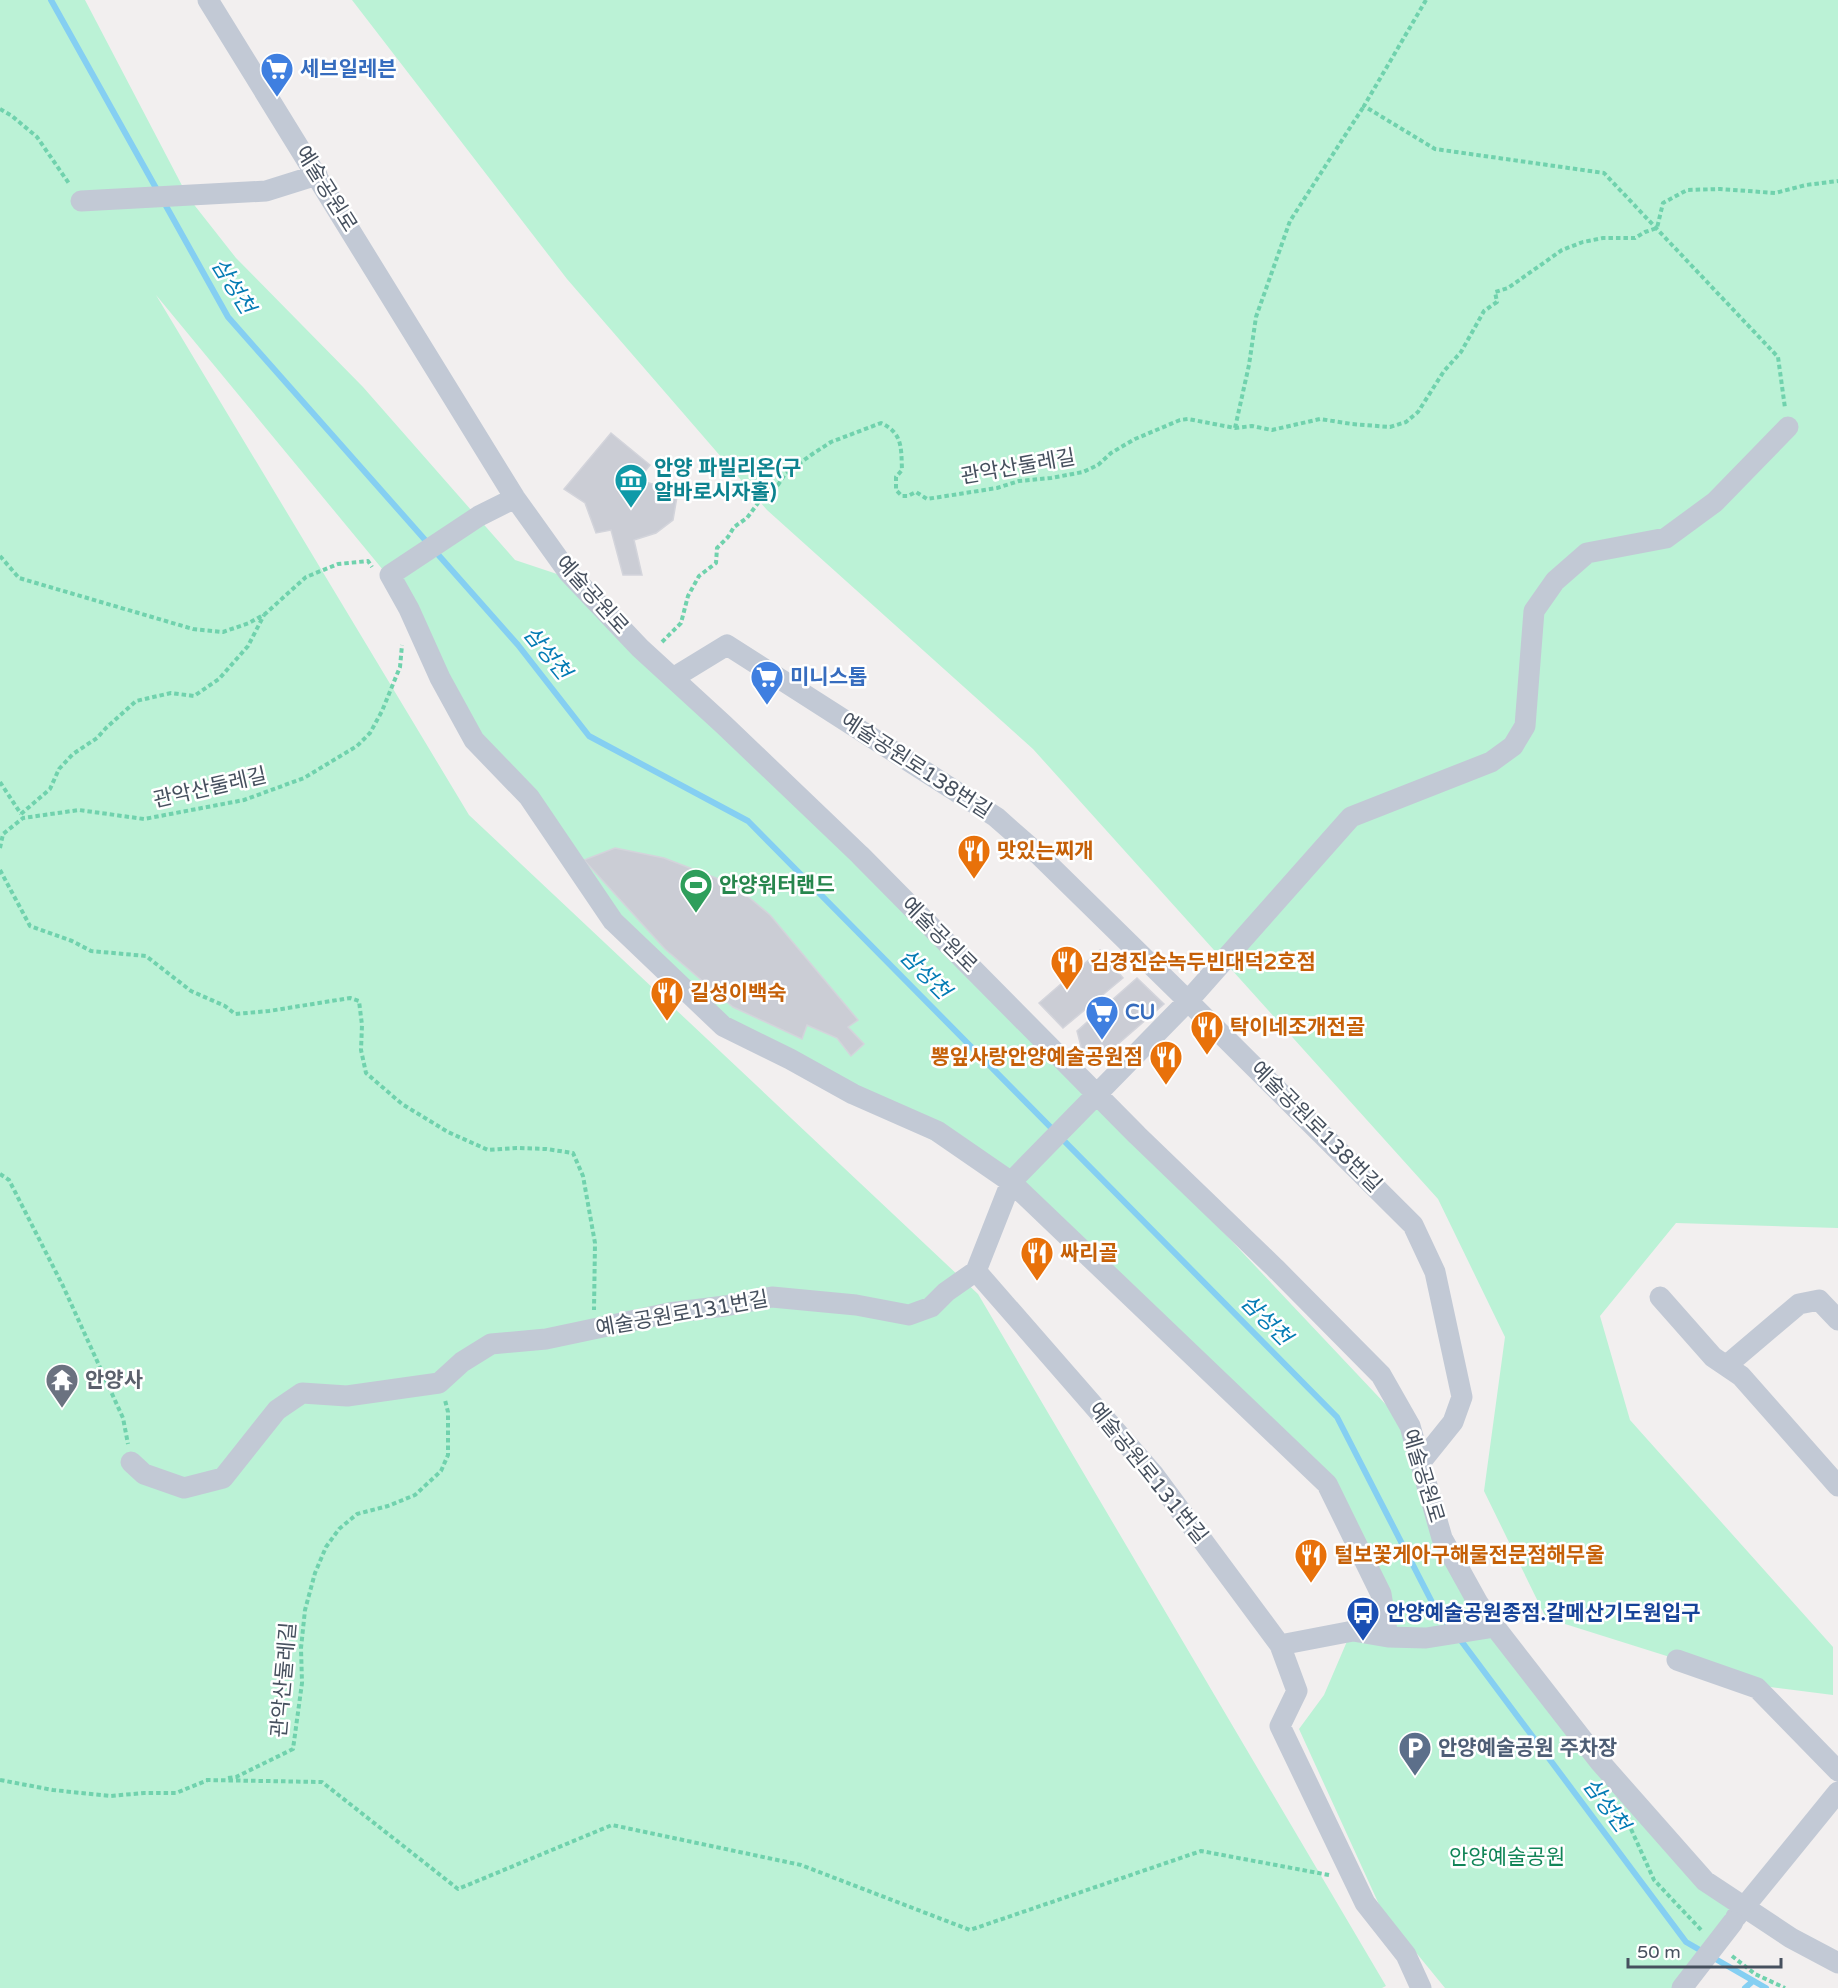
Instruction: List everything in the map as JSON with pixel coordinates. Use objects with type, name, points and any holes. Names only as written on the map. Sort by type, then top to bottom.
[{"type":"street","name":"예술공원로","points":[[208,0],[515,498],[568,572],[640,648],[860,855],[1096,1094],[1381,1375],[1410,1426],[1442,1538],[1478,1603],[1486,1629],[1705,1881],[1738,1914],[1838,1963]]},
{"type":"street","points":[[89,201],[266,191],[317,175]]},
{"type":"street","points":[[976,1271],[1011,1182],[1188,1000],[1352,817],[1491,762],[1513,746],[1526,726],[1534,611],[1555,581],[1587,552],[1666,538],[1715,502],[1788,427]]},
{"type":"street","points":[[515,498],[479,516],[395,572],[440,678],[474,740],[528,796],[613,921],[723,1026],[790,1059],[853,1094],[937,1131],[1011,1182],[1327,1484],[1381,1594],[1388,1637]]},
{"type":"street","name":"예술공원로138번길","points":[[673,678],[727,645],[996,817],[1038,854],[1188,1000],[1413,1226],[1435,1272],[1462,1397],[1453,1422],[1420,1463]]},
{"type":"street","name":"예술공원로131번길","points":[[439,1383],[462,1362],[491,1344],[546,1339],[669,1313],[772,1297],[856,1305],[909,1315],[931,1306],[946,1292],[976,1271],[1154,1475],[1280,1645],[1297,1691],[1280,1726],[1353,1880]]},
{"type":"street","points":[[1660,1297],[1713,1356],[1741,1376],[1838,1486]]},
{"type":"street","points":[[1727,1365],[1799,1304],[1819,1299],[1838,1320]]},
{"type":"street","points":[[131,1462],[144,1474],[184,1488],[223,1478],[277,1410],[302,1393],[347,1396],[439,1383]]},
{"type":"street","points":[[1280,1645],[1353,1631],[1388,1637],[1426,1638],[1486,1629]]},
{"type":"street","points":[[1677,1660],[1756,1688],[1838,1771]]},
{"type":"street","points":[[1682,1988],[1738,1914],[1838,1792]]},
{"type":"street","points":[[1353,1880],[1365,1904],[1406,1955],[1421,1988]]},
{"type":"street","points":[[1812,1950],[1838,1943]]},
{"type":"path","points":[[1235,428],[1250,365],[1256,317],[1290,221],[1364,106],[1425,0]]},
{"type":"path","points":[[1364,106],[1435,149],[1604,173],[1778,357],[1788,427]]},
{"type":"path","points":[[0,109],[37,137],[89,201]]},
{"type":"path","points":[[1657,228],[1662,203],[1687,189],[1775,193],[1806,185],[1838,181]]},
{"type":"path","name":"관악산둘레길","points":[[651,657],[655,648],[681,623],[688,596],[699,576],[716,563],[717,548],[734,527],[747,518],[766,492],[778,485],[785,474],[831,442],[881,423],[893,429],[901,445],[902,470],[896,477],[896,490],[902,496],[916,492],[927,499],[1083,471],[1098,465],[1111,453],[1135,439],[1180,420],[1207,421],[1235,428],[1252,426],[1272,430],[1320,419],[1390,427],[1406,422],[1418,412],[1444,371],[1461,352],[1484,310],[1497,302],[1495,292],[1508,288],[1562,250],[1603,238],[1635,238],[1657,228]]},
{"type":"path","points":[[0,556],[19,578],[193,629],[223,632],[249,623],[265,614],[306,577],[338,564],[368,561],[380,580],[395,572]]},
{"type":"path","points":[[0,848],[3,834],[51,789],[59,769],[73,754],[97,738],[136,701],[171,693],[194,696],[219,679],[248,646],[265,614]]},
{"type":"path","name":"관악산둘레길","points":[[22,816],[79,810],[144,819],[244,800],[304,778],[357,746],[370,733],[382,711],[400,667],[403,636]]},
{"type":"path","points":[[0,782],[22,816]]},
{"type":"path","points":[[0,870],[30,926],[72,940],[91,951],[146,956],[190,991],[225,1006],[235,1014],[350,998],[359,1001],[362,1025],[361,1050],[366,1073],[402,1104],[448,1132],[488,1150],[537,1148],[573,1154],[583,1176],[595,1244],[594,1305],[597,1329]]},
{"type":"path","points":[[0,1174],[9,1180],[57,1276],[123,1418],[131,1462]]},
{"type":"path","name":"관악산둘레길","points":[[0,1780],[53,1790],[110,1796],[176,1793],[206,1780],[236,1777],[293,1749],[302,1683],[301,1648],[305,1610],[315,1573],[326,1547],[339,1529],[357,1514],[388,1506],[415,1495],[441,1471],[448,1455],[448,1412],[439,1383]]},
{"type":"path","points":[[206,1780],[322,1782],[458,1889],[612,1825],[801,1865],[970,1930],[1201,1851],[1353,1880]]},
{"type":"path","points":[[1629,1826],[1654,1880],[1709,1936]]},
{"type":"path","points":[[1727,1952],[1755,1974],[1785,1988]]},
{"type":"green space","name":"안양예술공원","points":[[0,0],[85,0],[188,197],[236,258],[363,387],[515,560],[563,576],[1094,1095],[1407,1427],[1440,1539],[1493,1628],[1742,1908],[1681,1988],[1445,1988],[1382,1911],[1299,1729],[1324,1695],[1351,1632],[1386,1638],[1379,1595],[1325,1485],[1009,1183],[851,1095],[720,1027],[560,847],[472,741],[388,576],[156,295],[469,815],[978,1294],[1386,1986],[1382,1988],[0,1988]]},
{"type":"green space","points":[[352,0],[1838,0],[1838,1228],[1676,1223],[1600,1316],[1630,1420],[1833,1647],[1833,1695],[1762,1686],[1546,1618],[1484,1491],[1505,1337],[1438,1199],[1033,749],[767,510],[567,279]]},
{"type":"building","name":"안양 파빌리온(구 알바로시자홀)","points":[[611,433],[650,465],[638,480],[678,491],[673,520],[656,533],[634,540],[642,575],[623,575],[611,530],[596,533],[585,503],[564,489]]},
{"type":"building","points":[[615,848],[664,858],[734,885],[770,915],[858,1020],[848,1027],[864,1044],[851,1056],[837,1038],[807,1025],[802,1039],[733,1007],[665,949],[584,860]]},
{"type":"building","points":[[1100,950],[1123,978],[1063,1028],[1039,1003]]},
{"type":"building","points":[[1137,978],[1164,1004],[1102,1058],[1083,1054],[1077,1031]]},
{"type":"waterway","name":"삼성천","points":[[51,0],[228,317],[518,645],[589,736],[748,821],[1337,1417],[1434,1606],[1452,1630]]},
{"type":"waterway","name":"삼성천","points":[[1459,1638],[1686,1942],[1766,1988]]},
{"type":"waterway","points":[[1745,1988],[1753,1981]]},
{"type":"place","name":"세브일레븐","points":[[277,98]]},
{"type":"place","name":"안양 파빌리온(구 알바로시자홀)","points":[[631,509]]},
{"type":"place","name":"미니스톱","points":[[767,706]]},
{"type":"place","name":"맛있는찌개","points":[[974,880]]},
{"type":"place","name":"안양워터랜드","points":[[696,914]]},
{"type":"place","name":"김경진순녹두빈대덕2호점","points":[[1067,991]]},
{"type":"place","name":"길성이백숙","points":[[667,1022]]},
{"type":"place","name":"CU","points":[[1102,1041]]},
{"type":"place","name":"탁이네조개전골","points":[[1207,1056]]},
{"type":"place","name":"뽕잎사랑안양예술공원점","points":[[1166,1086]]},
{"type":"place","name":"싸리골","points":[[1037,1282]]},
{"type":"place","name":"안양사","points":[[62,1409]]},
{"type":"place","name":"털보꽃게아구해물전문점해무울","points":[[1311,1584]]},
{"type":"place","name":"안양예술공원종점.갈메산기도원입구","points":[[1363,1642]]},
{"type":"place","name":"안양예술공원 주차장","points":[[1415,1777]]}]
